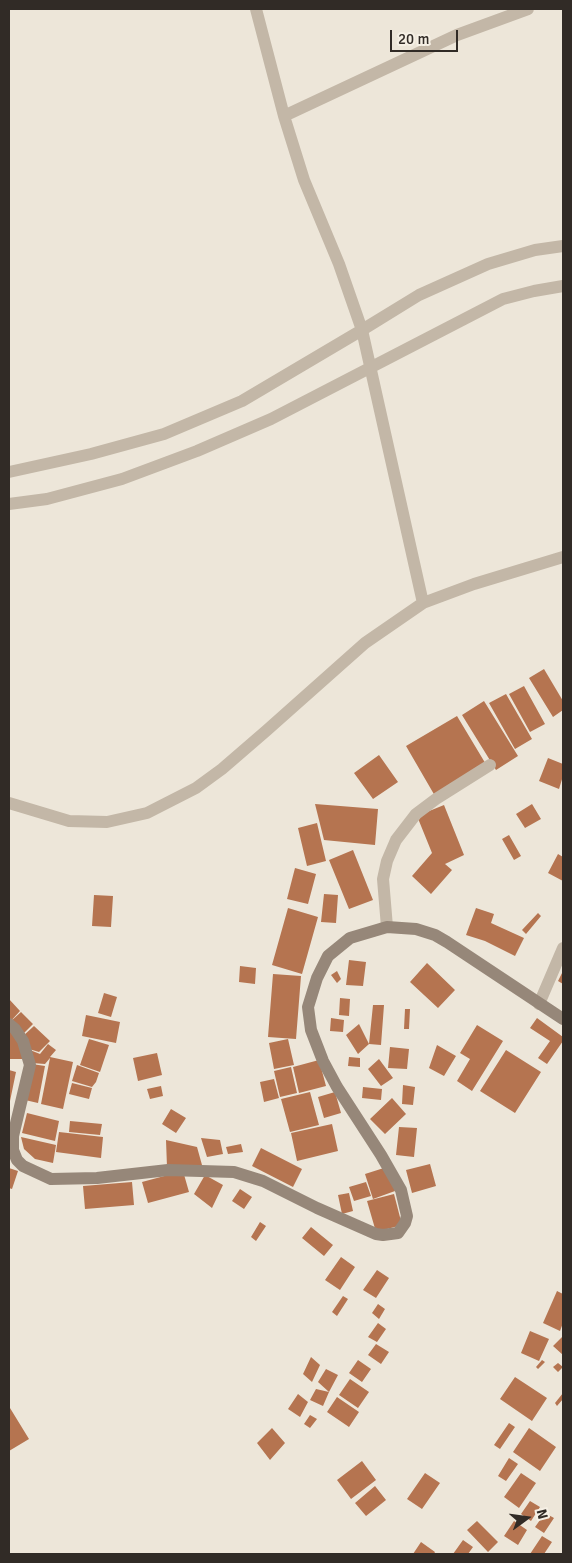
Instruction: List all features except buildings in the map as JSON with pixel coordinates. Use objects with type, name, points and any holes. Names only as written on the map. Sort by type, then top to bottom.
[{"type":"main road","points":[[9,1024],[23,1041],[30,1065],[13,1136],[13,1150],[17,1160],[23,1166],[51,1179],[97,1178],[168,1170],[234,1172],[263,1181],[376,1234],[390,1235],[398,1234],[407,1216],[401,1190],[328,1070],[312,1030],[308,1007],[316,978],[328,956],[350,938],[387,927],[416,929],[435,935],[563,1019]]},
{"type":"street","points":[[256,9],[284,116],[304,180],[339,264],[362,330],[423,603]]},
{"type":"street","points":[[284,116],[457,35],[528,9]]},
{"type":"street","points":[[9,472],[91,454],[164,434],[242,401],[419,295],[488,264],[535,250],[563,246]]},
{"type":"street","points":[[9,504],[47,499],[122,479],[197,451],[271,419],[503,299],[563,286]]},
{"type":"street","points":[[9,803],[69,821],[107,822],[147,813],[196,788],[222,769],[266,732],[364,642],[423,603],[474,584],[563,557]]},
{"type":"street","points":[[387,927],[383,879],[387,861],[396,840],[416,814],[490,765]]},
{"type":"street","points":[[539,1004],[563,948]]}]
